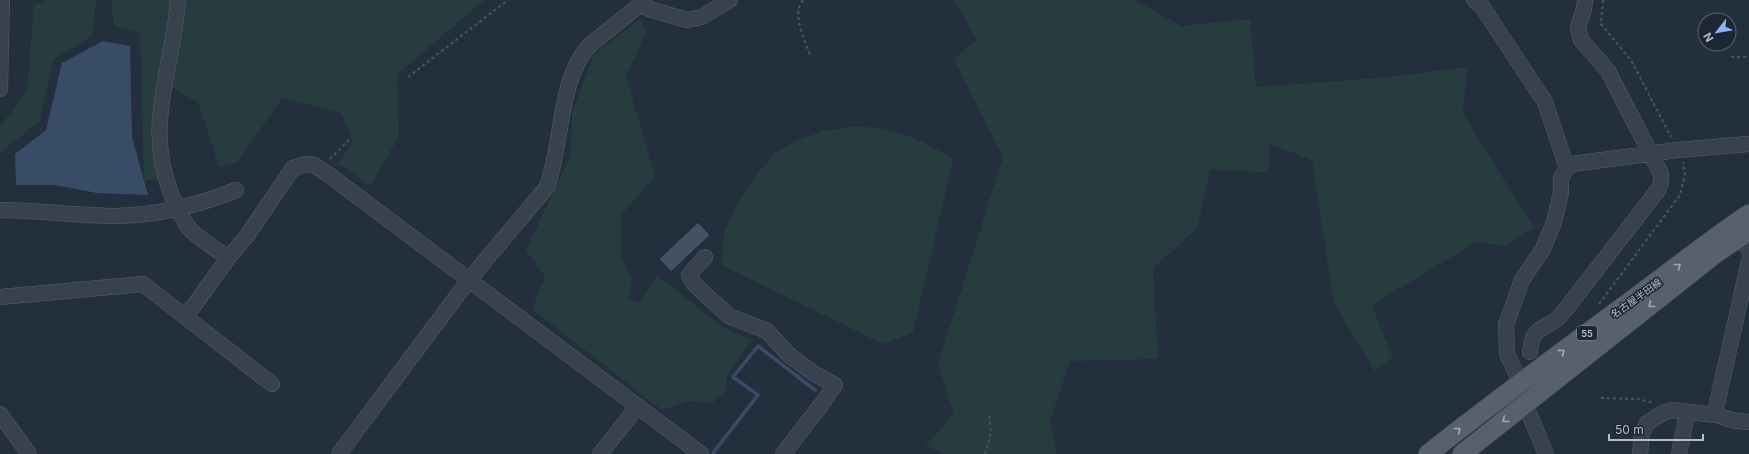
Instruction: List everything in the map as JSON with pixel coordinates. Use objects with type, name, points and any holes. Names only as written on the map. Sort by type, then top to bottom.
[{"type":"main road","name":"名古屋半田線","points":[[1428,454],[1520,382],[1667,274],[1713,238],[1749,214]]},
{"type":"main road","name":"名古屋半田線","points":[[1462,454],[1715,254],[1746,239]]},
{"type":"street","points":[[0,90],[2,0]]},
{"type":"street","points":[[178,0],[176,22],[164,78],[159,124],[160,153],[164,171],[178,209],[190,229],[228,258]]},
{"type":"street","points":[[339,454],[468,281],[547,187],[554,169],[563,108],[574,69],[584,50],[643,1],[649,9],[687,20],[702,17],[730,0]]},
{"type":"street","points":[[1474,0],[1480,5],[1545,102],[1567,168]]},
{"type":"street","points":[[1530,352],[1532,341],[1537,332],[1543,326],[1557,319],[1566,309],[1658,190],[1661,183],[1661,174],[1608,71],[1581,40],[1578,27],[1584,9],[1585,0]]},
{"type":"street","points":[[1546,454],[1525,404],[1520,382],[1507,354],[1506,325],[1522,280],[1543,249],[1554,222],[1562,193],[1561,178],[1567,168],[1572,164],[1650,155],[1678,150],[1749,144]]},
{"type":"street","points":[[183,315],[193,307],[228,258],[246,237],[293,168],[306,164],[314,165],[638,406],[694,452]]},
{"type":"street","points":[[0,210],[116,216],[178,209],[219,197],[236,190]]},
{"type":"street","points":[[704,257],[690,275],[694,284],[729,316],[767,331],[789,355],[813,373],[836,385],[783,454]]},
{"type":"street","points":[[1717,414],[1717,398],[1737,318],[1749,261]]},
{"type":"street","points":[[0,297],[143,284],[272,384]]},
{"type":"street","points":[[600,454],[638,406]]},
{"type":"street","points":[[1640,454],[1642,433],[1647,423],[1668,411],[1717,414],[1730,421],[1749,422]]},
{"type":"street","points":[[1679,454],[1686,419],[1689,412]]},
{"type":"street","points":[[0,414],[29,454]]},
{"type":"path","points":[[408,77],[508,0]]},
{"type":"path","points":[[803,0],[800,3],[798,13],[801,28],[810,55]]},
{"type":"path","points":[[1731,57],[1749,58]]},
{"type":"path","points":[[321,170],[349,140]]},
{"type":"path","points":[[1601,398],[1638,399],[1663,405],[1668,411]]},
{"type":"path","points":[[985,454],[991,432],[989,414]]},
{"type":"green space","points":[[45,0],[100,0],[96,2],[92,36],[53,60],[40,121],[0,153],[0,127],[27,90],[34,5]]},
{"type":"green space","points":[[111,0],[484,0],[397,75],[399,136],[370,186],[338,163],[353,142],[341,113],[282,98],[238,162],[219,167],[198,102],[160,81],[164,180],[144,180],[140,33],[114,26]]},
{"type":"green space","points":[[954,0],[1135,0],[1181,26],[1250,19],[1256,87],[1379,78],[1468,67],[1462,112],[1534,228],[1506,246],[1476,242],[1372,305],[1393,359],[1375,371],[1334,304],[1312,160],[1269,144],[1269,172],[1210,170],[1198,227],[1153,269],[1158,359],[1070,361],[1050,421],[1057,454],[946,454],[925,446],[954,414],[938,364],[1003,157],[954,59],[977,40]]},
{"type":"green space","points":[[640,19],[646,32],[626,76],[655,176],[621,215],[621,255],[632,278],[629,298],[640,303],[657,275],[724,328],[752,340],[727,375],[726,392],[712,403],[689,401],[662,410],[532,309],[545,277],[526,250],[571,155],[572,112],[594,55]]},
{"type":"green space","points":[[853,126],[881,129],[906,135],[929,145],[953,160],[913,332],[883,344],[722,265],[724,232],[735,207],[754,178],[775,153],[798,140],[824,131]]},
{"type":"water","points":[[103,41],[130,46],[132,137],[148,195],[97,193],[55,185],[16,185],[15,154],[46,130],[62,63]]},
{"type":"building","points":[[698,222],[710,235],[671,272],[659,259]]},
{"type":"waterway","points":[[714,454],[713,453],[758,395],[733,377],[758,346],[815,390]]}]
